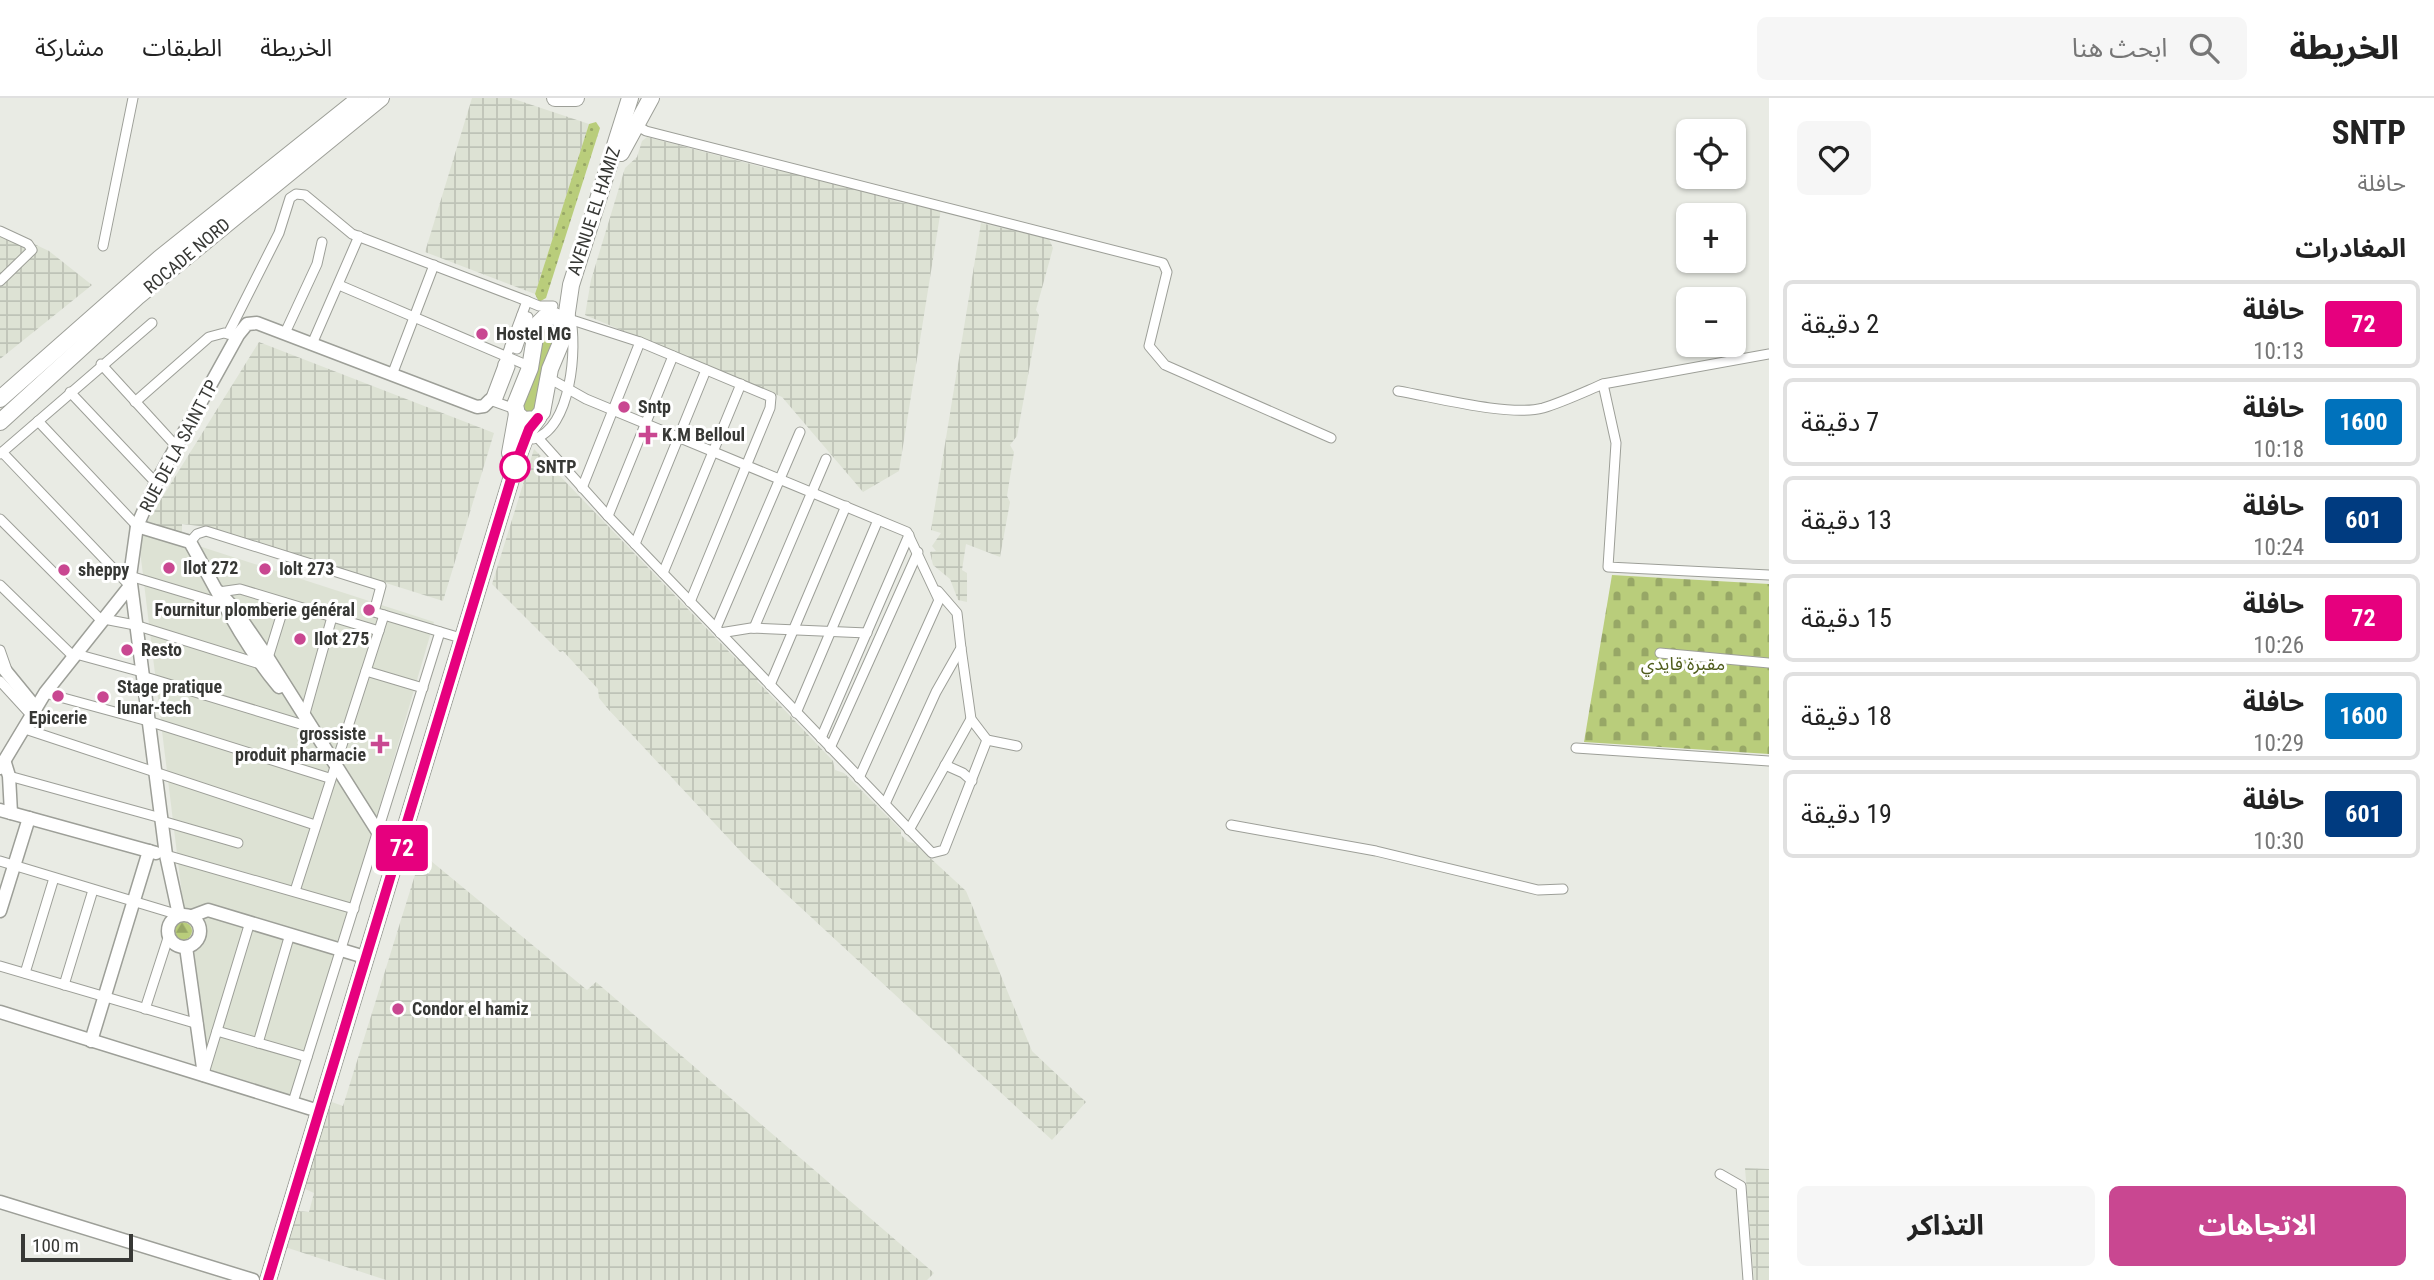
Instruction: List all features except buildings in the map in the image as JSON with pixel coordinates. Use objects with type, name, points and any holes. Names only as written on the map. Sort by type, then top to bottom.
[{"type":"highway","name":"ROCADE NORD","points":[[0,399],[160,258],[360,98]]},
{"type":"highway","name":"ROCADE NORD","points":[[0,422],[137,297],[381,98]]},
{"type":"highway","points":[[555,98],[576,98]]},
{"type":"highway","points":[[268,1280],[531,439],[543,410],[547,377],[568,323],[555,316],[554,309],[619,98]]},
{"type":"highway","name":"AVENUE EL HAMIZ","points":[[554,309],[601,193],[630,98]]},
{"type":"highway","points":[[601,193],[651,98]]},
{"type":"highway","points":[[260,1280],[394,838],[447,634],[515,436],[516,412],[531,366],[537,325],[554,309]]},
{"type":"highway","points":[[516,412],[527,421],[538,418]]},
{"type":"street","points":[[103,246],[133,98]]},
{"type":"street","points":[[636,125],[646,131],[718,152],[820,175],[1163,262],[1167,272],[1149,346],[1165,365],[1331,438]]},
{"type":"street","points":[[135,402],[209,337],[233,335],[279,233],[293,195],[305,195],[352,234],[527,302],[554,309],[568,323],[640,342],[771,397],[770,408],[690,602]]},
{"type":"street","points":[[0,231],[28,244],[32,250],[0,281]]},
{"type":"street","points":[[312,344],[359,236]]},
{"type":"street","points":[[322,242],[317,264],[285,333],[477,407],[484,407],[491,398],[527,302]]},
{"type":"street","points":[[392,374],[434,265]]},
{"type":"street","points":[[339,285],[531,366]]},
{"type":"street","points":[[152,323],[101,364],[1,453],[130,581],[221,598],[240,589],[379,631]]},
{"type":"street","name":"RUE DE LA SAINT TP","points":[[130,581],[137,526],[156,483],[233,335],[247,324],[257,323],[285,333]]},
{"type":"street","points":[[568,323],[574,354],[567,388],[556,420],[549,430],[531,439],[582,488],[932,853],[944,850],[987,740]]},
{"type":"street","points":[[582,488],[640,342]]},
{"type":"street","points":[[1398,391],[1484,406],[1542,408],[1603,384],[1769,354]]},
{"type":"street","points":[[608,516],[673,356]]},
{"type":"street","points":[[101,364],[176,446]]},
{"type":"street","points":[[635,544],[706,370]]},
{"type":"street","points":[[547,377],[613,410],[714,450],[909,535],[939,600],[859,778]]},
{"type":"street","points":[[663,573],[741,384]]},
{"type":"street","points":[[1603,384],[1616,443],[1608,567],[1769,576]]},
{"type":"street","points":[[70,392],[156,483]]},
{"type":"street","points":[[491,398],[516,412]]},
{"type":"street","points":[[38,421],[137,526],[190,542],[221,598],[233,607],[264,661],[307,722],[332,774],[377,832],[394,838]]},
{"type":"street","points":[[718,631],[800,432]]},
{"type":"street","points":[[754,628],[826,459]]},
{"type":"street","points":[[769,685],[846,506]]},
{"type":"street","points":[[0,519],[103,620],[135,625],[264,661]]},
{"type":"street","points":[[796,713],[878,520]]},
{"type":"street","points":[[190,542],[197,534],[206,531],[381,586],[374,612],[447,634],[423,688],[293,1102]]},
{"type":"street","points":[[821,738],[909,535]]},
{"type":"street","points":[[830,748],[918,552]]},
{"type":"street","points":[[130,581],[46,693],[4,766],[5,811],[354,909]]},
{"type":"street","points":[[130,581],[166,855],[185,916]]},
{"type":"street","points":[[0,585],[75,655],[307,722]]},
{"type":"street","points":[[936,590],[957,613],[971,719],[987,740],[1017,746]]},
{"type":"street","points":[[264,661],[285,603]]},
{"type":"street","points":[[295,891],[384,615]]},
{"type":"street","points":[[307,722],[332,617]]},
{"type":"street","points":[[718,631],[754,628],[867,633]]},
{"type":"street","points":[[884,804],[936,692],[961,648]]},
{"type":"street","points":[[0,650],[5,680]]},
{"type":"street","points":[[1660,653],[1769,663]]},
{"type":"street","points":[[0,664],[5,680],[34,712]]},
{"type":"street","points":[[366,671],[423,688]]},
{"type":"street","points":[[46,693],[332,774]]},
{"type":"street","points":[[909,830],[971,719]]},
{"type":"street","points":[[25,730],[315,825]]},
{"type":"street","points":[[1576,748],[1769,761]]},
{"type":"street","points":[[945,765],[963,773],[972,781]]},
{"type":"street","points":[[4,766],[161,820],[238,842]]},
{"type":"street","points":[[0,911],[29,818]]},
{"type":"street","points":[[1231,825],[1376,851],[1538,890],[1563,889]]},
{"type":"street","points":[[91,1041],[149,851]]},
{"type":"street","points":[[0,861],[133,903],[185,916],[201,931],[196,942],[186,947],[173,943],[169,935]]},
{"type":"street","points":[[25,973],[54,878]]},
{"type":"street","points":[[64,985],[93,890]]},
{"type":"street","points":[[145,1009],[169,935],[170,923],[208,910],[358,955]]},
{"type":"street","points":[[204,1075],[250,922]]},
{"type":"street","points":[[258,1043],[290,933]]},
{"type":"street","points":[[186,947],[204,1075]]},
{"type":"street","points":[[0,966],[198,1024]]},
{"type":"street","points":[[0,1013],[312,1109]]},
{"type":"street","points":[[217,1031],[307,1057]]},
{"type":"street","points":[[1720,1174],[1741,1186],[1748,1280]]},
{"type":"street","points":[[0,1202],[254,1280]]},
{"type":"shaded area","points":[[472,98],[511,98],[589,124],[535,294],[425,252]]},
{"type":"shaded area","points":[[647,137],[774,170],[776,167],[828,180],[898,202],[941,209],[899,471],[863,492],[782,397],[585,315],[591,280],[625,168],[637,157],[642,141]]},
{"type":"shaded area","points":[[981,223],[1049,239],[1053,248],[1036,310],[1039,315],[1017,436],[1010,445],[1014,452],[1007,496],[1010,502],[1000,557],[966,544],[962,570],[967,573],[967,602],[958,600],[950,579],[933,565],[930,552],[936,551],[932,546],[941,533],[931,530]]},
{"type":"shaded area","points":[[0,228],[49,251],[92,285],[0,359]]},
{"type":"shaded area","name":"SNTP","points":[[259,342],[494,433],[443,601],[208,527],[182,524],[182,532],[145,525]]},
{"type":"shaded area","points":[[534,449],[737,660],[739,658],[759,679],[757,681],[833,761],[835,770],[844,773],[901,830],[901,835],[908,842],[914,843],[966,891],[1032,1051],[1086,1102],[1052,1140],[744,855],[608,709],[599,698],[598,689],[563,651],[560,652],[492,584]]},
{"type":"shaded area","points":[[137,526],[434,622],[293,1102],[204,1075]]},
{"type":"shaded area","points":[[431,861],[587,990],[596,982],[934,1273],[927,1280],[386,1280],[285,1247],[296,1211],[309,1212],[314,1193],[303,1188],[329,1101],[343,1106],[419,862]]},
{"type":"shaded area","points":[[1745,1168],[1769,1169],[1769,1280],[1754,1280]]},
{"type":"green space","points":[[596,122],[600,128],[546,298],[539,302],[535,294],[589,124]]},
{"type":"green space","points":[[547,322],[559,324],[538,407],[532,416],[521,411]]},
{"type":"green space","name":"مقبرة قايدي","points":[[1612,575],[1769,584],[1769,754],[1584,742]]},
{"type":"green space","points":[[183,922],[189,925],[192,931],[189,937],[183,940],[177,937],[174,931],[177,925]]},
{"type":"bus line","name":"72","points":[[268,1280],[424,774],[516,463],[529,429],[538,418]]},
{"type":"place","name":"Hostel MG","points":[[482,334]]},
{"type":"place","name":"Sntp","points":[[624,407]]},
{"type":"place","name":"K.M Belloul","points":[[648,435]]},
{"type":"place","name":"SNTP","points":[[515,467]]},
{"type":"place","name":"Ilot 272","points":[[169,568]]},
{"type":"place","name":"Iolt 273","points":[[265,569]]},
{"type":"place","name":"sheppy","points":[[64,570]]},
{"type":"place","name":"Fournitur plomberie général","points":[[369,610]]},
{"type":"place","name":"Ilot 275","points":[[300,639]]},
{"type":"place","name":"Resto","points":[[127,650]]},
{"type":"place","name":"Epicerie","points":[[58,696]]},
{"type":"place","name":"Stage pratique lunar-tech","points":[[103,697]]},
{"type":"place","name":"grossiste produit pharmacie","points":[[380,744]]},
{"type":"place","name":"Condor el hamiz","points":[[398,1009]]}]
